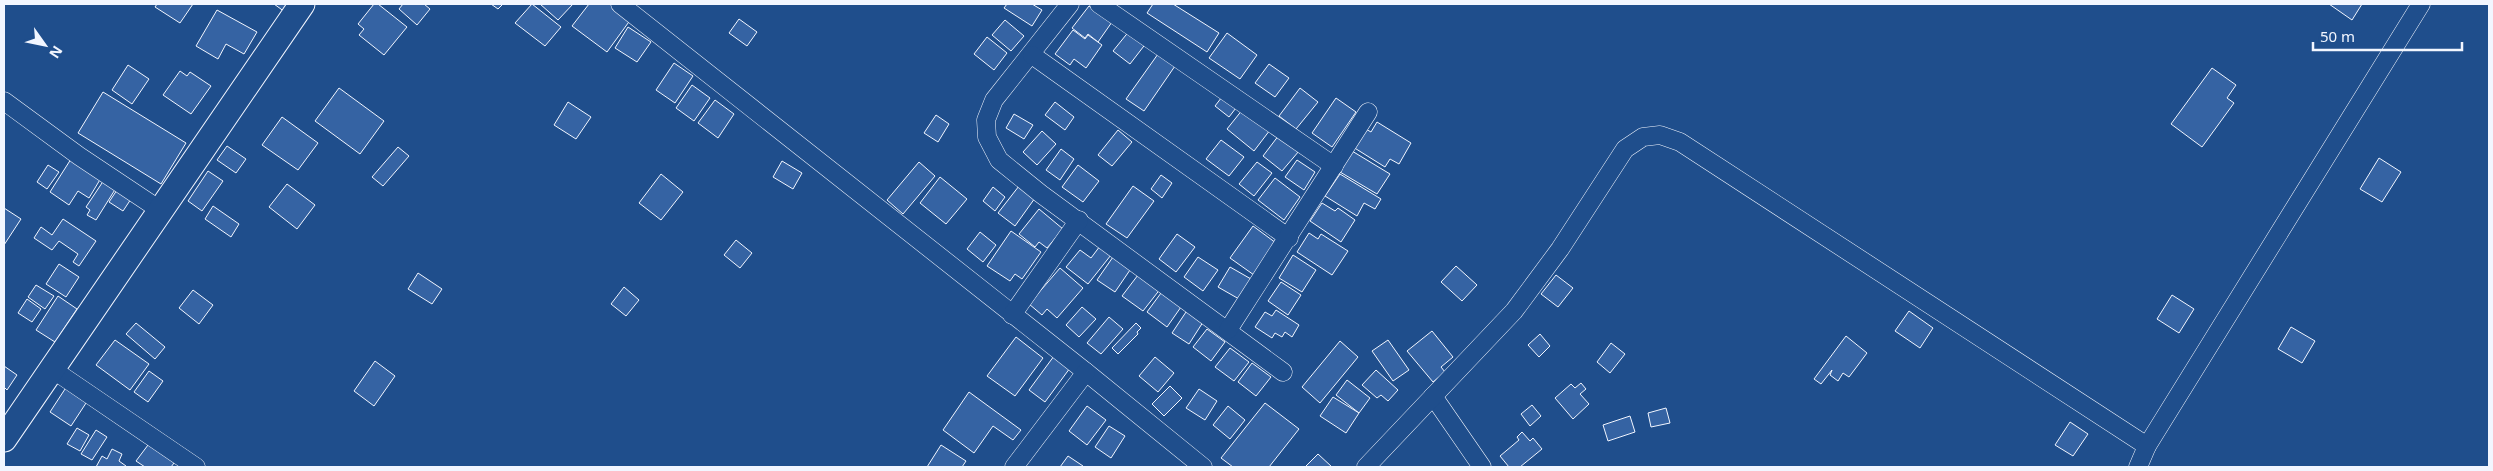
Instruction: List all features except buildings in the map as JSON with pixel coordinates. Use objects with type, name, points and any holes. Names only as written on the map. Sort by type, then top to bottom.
[{"type":"street","points":[[4,439],[302,4]]},
{"type":"street","points":[[620,4],[1086,372],[1203,467]]},
{"type":"street","points":[[1070,4],[1032,55],[994,100],[986,120],[987,137],[999,160],[1283,372]]},
{"type":"street","points":[[1099,4],[1334,166]]},
{"type":"street","points":[[2138,467],[2147,446],[2421,4]]},
{"type":"street","points":[[1032,55],[1289,238]]},
{"type":"street","points":[[4,101],[79,156],[160,210]]},
{"type":"street","points":[[1228,330],[1289,238],[1368,112]]},
{"type":"street","points":[[1366,467],[1514,311],[1560,249],[1625,149],[1643,137],[1660,135],[1680,142],[2147,446]]},
{"type":"street","points":[[1012,314],[1079,220]]},
{"type":"street","points":[[52,369],[196,467]]},
{"type":"street","points":[[1014,467],[1086,372]]},
{"type":"street","points":[[1432,396],[1482,467]]}]
